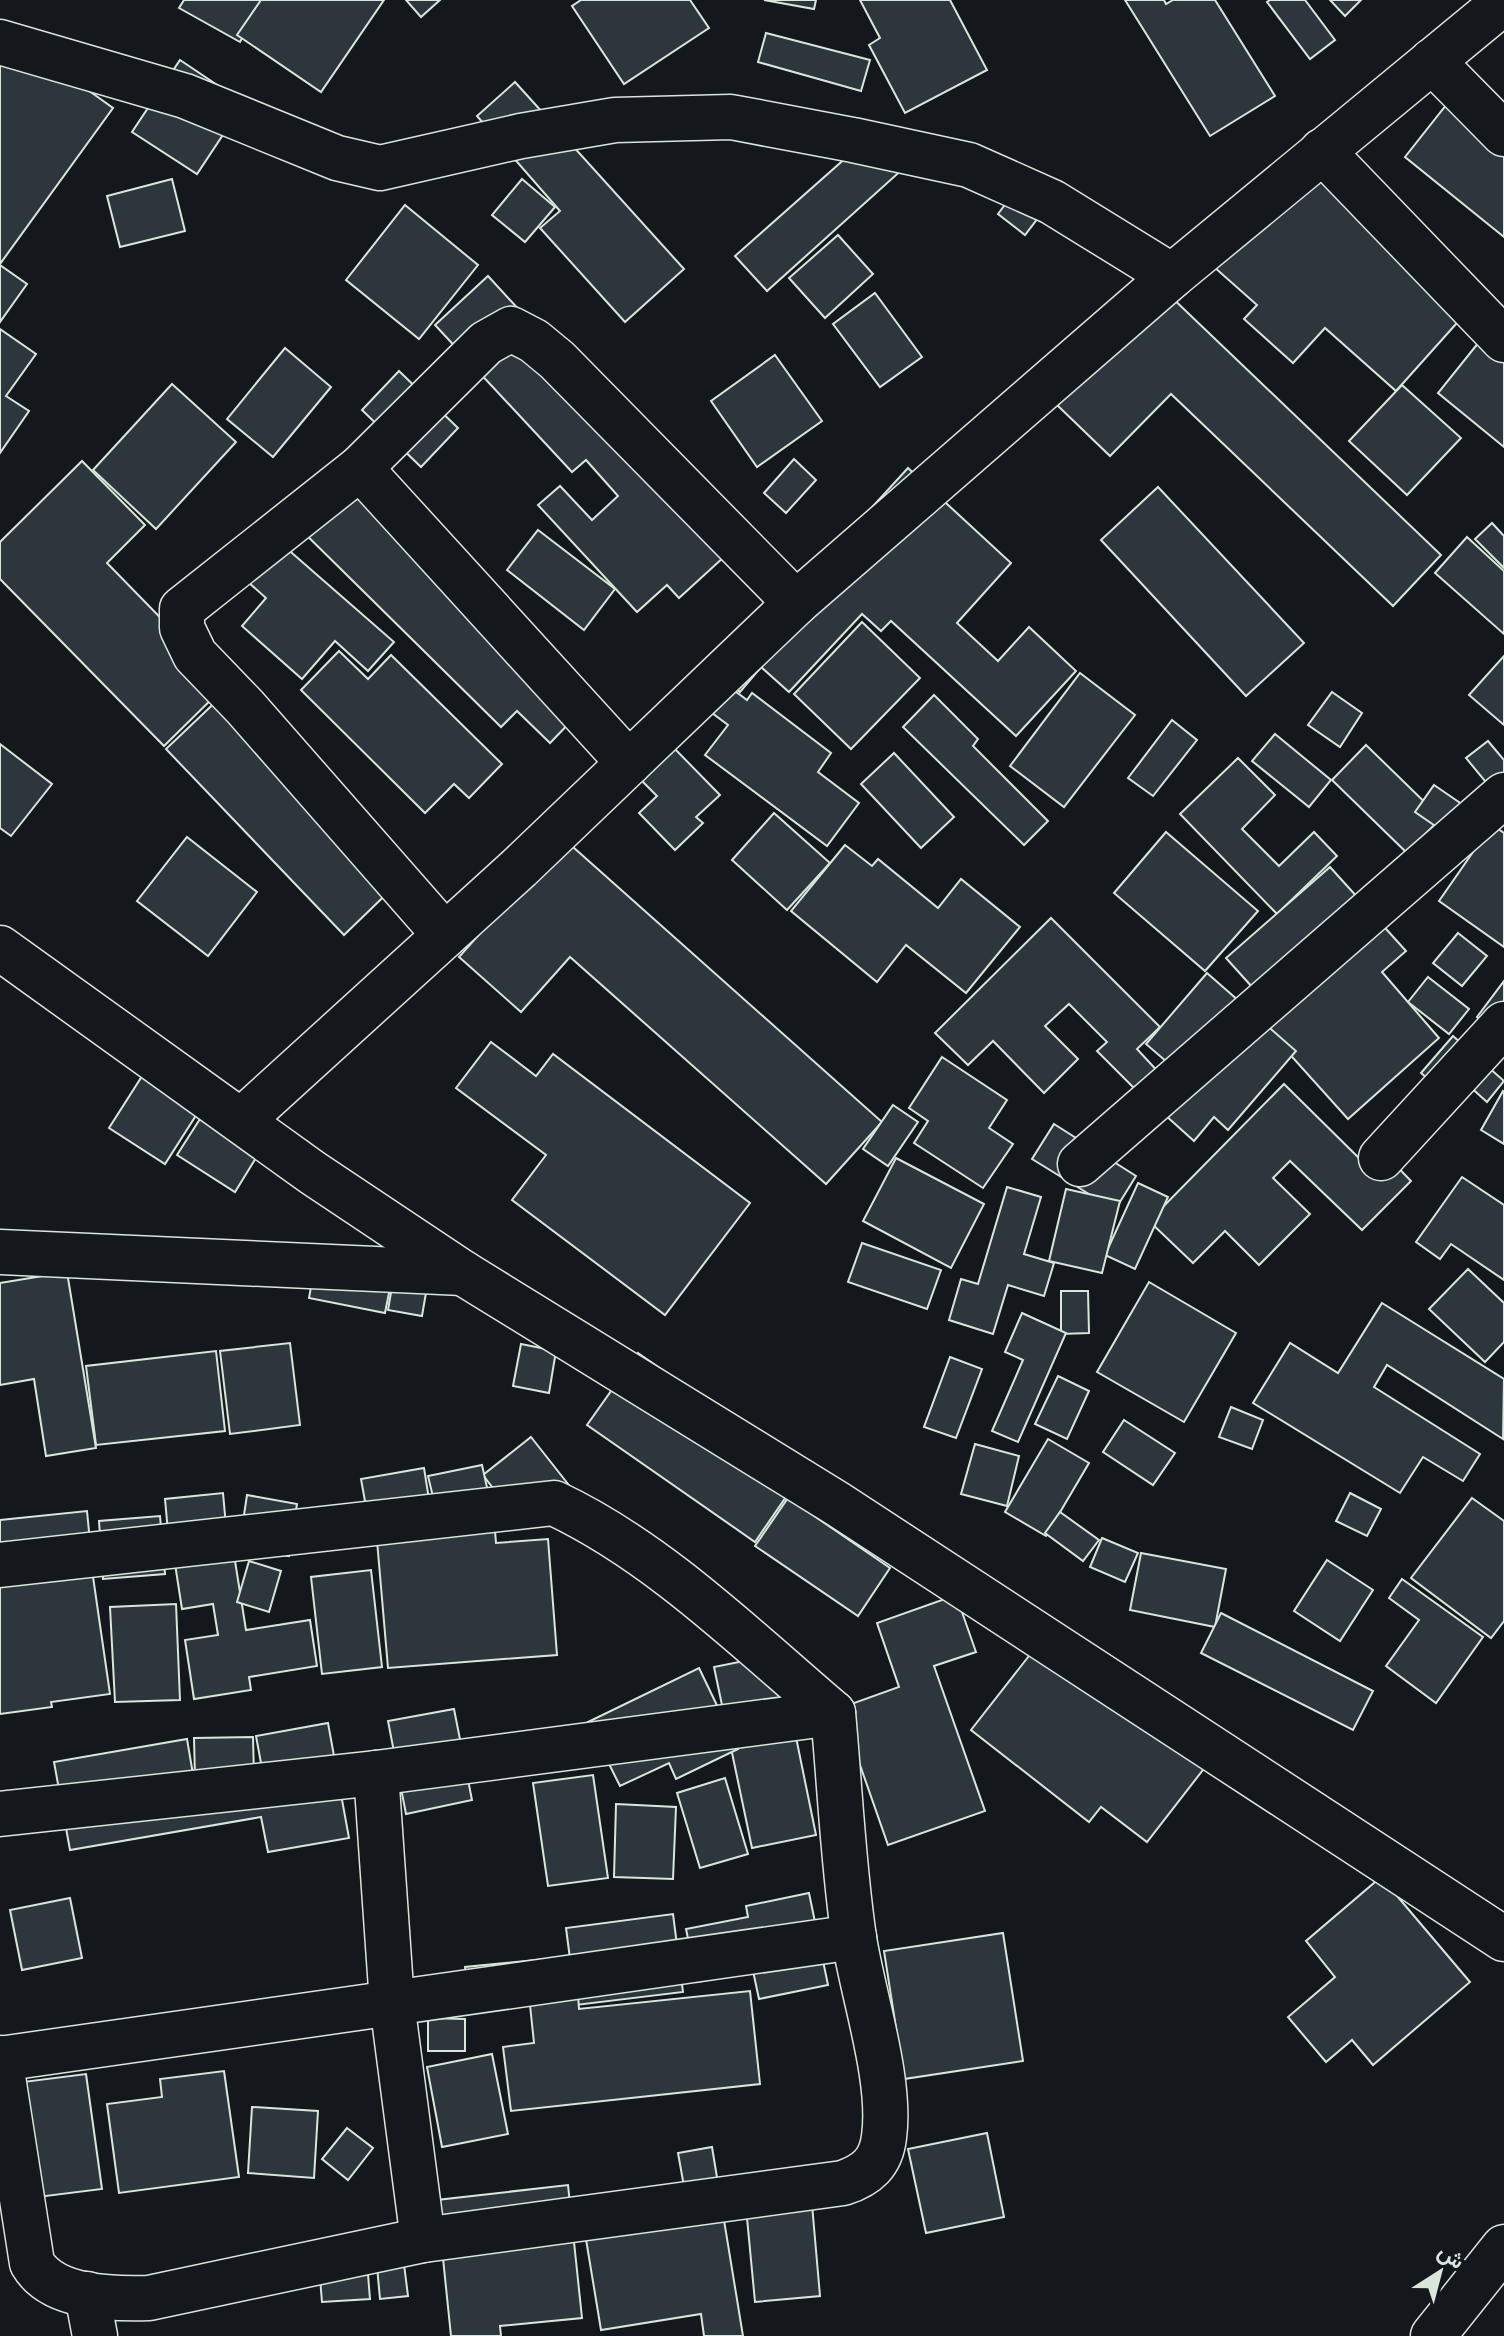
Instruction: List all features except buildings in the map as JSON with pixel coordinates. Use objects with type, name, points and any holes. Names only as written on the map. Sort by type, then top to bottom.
[{"type":"street","points":[[242,1120],[445,935],[796,603],[1172,276],[1504,2]]},
{"type":"street","points":[[0,42],[185,96],[337,158],[380,168],[521,136],[615,120],[731,117],[853,140],[969,165],[1052,202],[1172,276]]},
{"type":"street","points":[[1432,61],[1504,134]]},
{"type":"street","points":[[1322,151],[1504,340]]},
{"type":"street","points":[[445,935],[245,707],[195,655],[182,628],[182,609],[360,468],[486,343],[511,329],[534,341],[557,360],[796,603]]},
{"type":"street","points":[[360,468],[629,763]]},
{"type":"street","points":[[1080,1164],[1504,795]]},
{"type":"street","points":[[0,948],[313,1173],[463,1273],[836,1503],[1504,1939]]},
{"type":"street","points":[[1381,1158],[1504,1024]]},
{"type":"street","points":[[0,1252],[463,1273]]},
{"type":"street","points":[[0,1565],[554,1503],[622,1541],[721,1618],[833,1713],[854,1937],[885,2118],[881,2150],[868,2172],[843,2183],[423,2240],[149,2298],[112,2299],[53,2282],[37,2272],[32,2263],[0,2059],[854,1937]]},
{"type":"street","points":[[0,1814],[376,1773],[833,1713]]},
{"type":"street","points":[[376,1773],[392,2003],[423,2240]]},
{"type":"street","points":[[1433,2336],[1504,2247]]},
{"type":"street","points":[[87,2294],[95,2336]]}]
